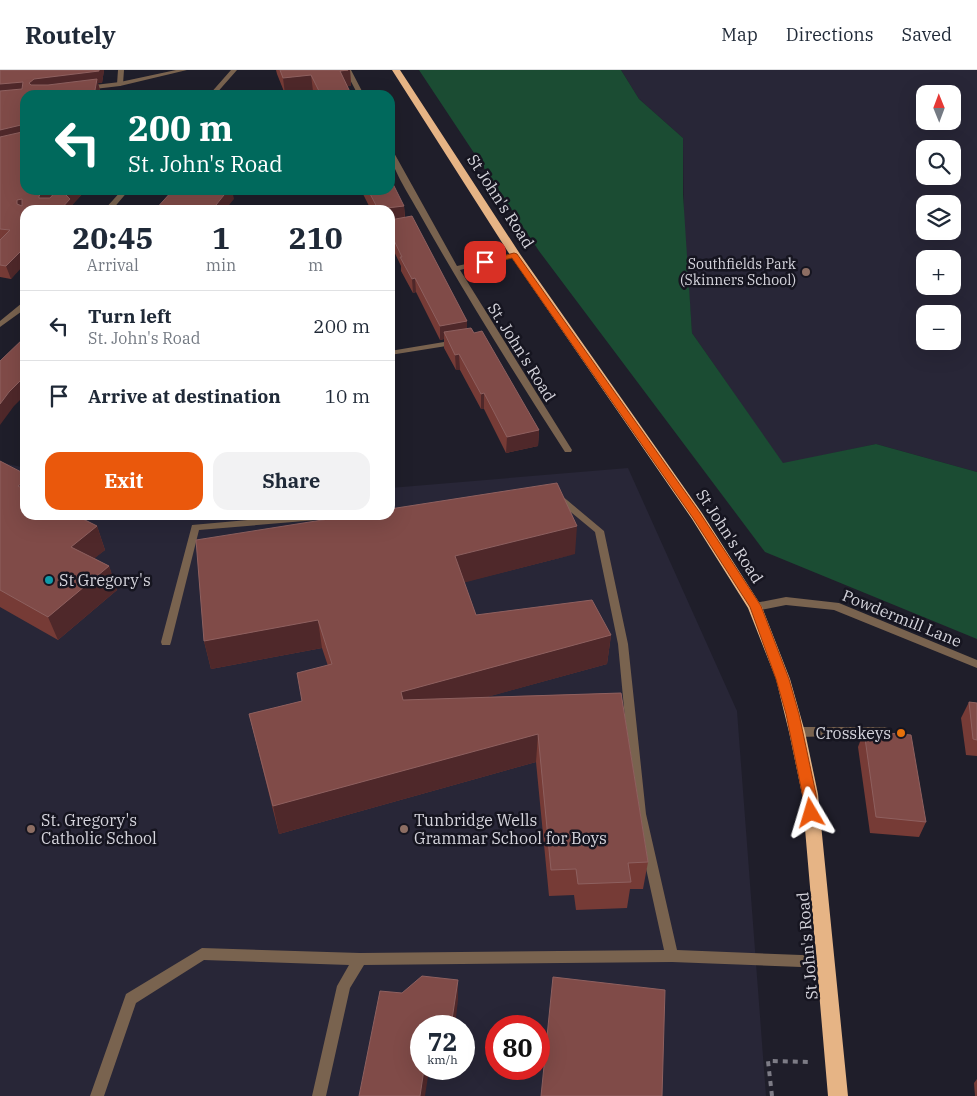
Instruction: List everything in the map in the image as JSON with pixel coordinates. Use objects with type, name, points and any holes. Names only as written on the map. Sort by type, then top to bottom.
[{"type":"highway","name":"St John's Road","points":[[396,70],[514,256],[697,516],[755,606],[783,679],[797,732],[810,794],[838,1096]]},
{"type":"street","points":[[120,84],[121,70]]},
{"type":"street","points":[[83,89],[120,84],[184,70]]},
{"type":"street","points":[[216,90],[234,70]]},
{"type":"street","points":[[348,70],[358,90]]},
{"type":"street","name":"St. John's Road","points":[[395,161],[422,214],[494,335],[568,450]]},
{"type":"street","points":[[112,205],[122,195]]},
{"type":"street","points":[[455,269],[514,256]]},
{"type":"street","points":[[0,325],[20,309]]},
{"type":"street","points":[[485,337],[494,335]]},
{"type":"street","points":[[395,352],[466,340]]},
{"type":"street","points":[[547,498],[557,497],[599,531],[623,644],[640,814],[672,956]]},
{"type":"street","points":[[166,642],[195,527],[280,520]]},
{"type":"street","name":"Powdermill Lane","points":[[755,606],[786,601],[835,606],[977,664]]},
{"type":"street","points":[[797,732],[884,731]]},
{"type":"street","points":[[97,1096],[131,999],[202,954],[360,959],[672,956],[827,962]]},
{"type":"street","points":[[319,1096],[344,986],[360,959]]},
{"type":"path","points":[[772,1096],[768,1062],[835,1063]]},
{"type":"shaded area","name":"Southfields Park (Skinners School)","points":[[621,70],[977,70],[977,472],[876,444],[783,464],[692,333],[684,224],[683,138],[639,99]]},
{"type":"shaded area","name":"Tunbridge Wells Grammar School for Boys","points":[[0,462],[20,467],[20,520],[395,520],[395,488],[628,468],[737,711],[766,1096],[0,1096]]},
{"type":"green space","points":[[419,70],[621,70],[639,99],[683,138],[683,194],[692,333],[783,463],[876,444],[977,472],[977,639],[765,552],[539,251]]},
{"type":"building","points":[[0,70],[99,70],[34,79],[29,83],[31,85],[48,85],[97,79],[95,90],[20,90],[20,125],[0,130],[0,91],[22,89],[23,82],[0,84]]},
{"type":"building","points":[[280,70],[348,70],[340,71],[349,90],[318,90],[311,75],[283,78]]},
{"type":"building","points":[[20,132],[20,195],[40,195],[39,198],[50,198],[53,195],[66,195],[70,199],[65,205],[22,205],[22,199],[17,200],[17,204],[20,205],[20,252],[6,266],[0,265],[0,240],[10,230],[0,229],[0,137]]},
{"type":"building","points":[[395,188],[404,206],[395,207],[395,205],[376,205],[371,195],[395,195]]},
{"type":"building","points":[[168,195],[224,195],[216,205],[160,205]]},
{"type":"building","points":[[412,216],[467,321],[440,326],[415,278],[412,279],[400,257],[402,257],[395,242],[395,219]]},
{"type":"building","points":[[471,328],[474,333],[482,331],[539,430],[507,437],[484,393],[481,394],[459,354],[455,355],[444,332]]},
{"type":"building","points":[[20,342],[20,381],[0,404],[0,361]]},
{"type":"building","name":"St Gregory's","points":[[0,461],[20,471],[20,485],[18,486],[20,487],[20,520],[85,520],[97,526],[71,547],[109,566],[48,617],[0,590]]},
{"type":"building","points":[[557,483],[577,526],[455,556],[476,615],[592,600],[611,635],[401,692],[403,700],[621,693],[648,862],[628,863],[631,882],[578,884],[576,869],[551,870],[538,734],[273,806],[249,714],[302,701],[297,673],[332,664],[318,620],[204,641],[196,540],[322,520],[395,520],[395,508]]},
{"type":"building","points":[[969,702],[977,703],[977,740],[973,739]]},
{"type":"building","points":[[864,731],[911,735],[926,822],[876,817]]},
{"type":"building","points":[[422,976],[458,980],[453,1015],[410,1015],[410,1080],[422,1080],[420,1096],[359,1096],[380,991],[402,993]]},
{"type":"building","points":[[553,977],[665,990],[662,1096],[541,1096],[543,1080],[550,1080],[549,1015]]},
{"type":"place","name":"Southfields Park (Skinners School)","points":[[806,272]]},
{"type":"place","name":"St Gregory's","points":[[49,580]]},
{"type":"place","name":"Crosskeys","points":[[901,733]]},
{"type":"place","name":"St. Gregory's Catholic School","points":[[31,829]]},
{"type":"place","name":"Tunbridge Wells Grammar School for Boys","points":[[404,829]]},
{"type":"route","points":[[485,262],[514,256],[697,516],[755,606],[783,679],[797,732],[810,794],[811,813]]}]
